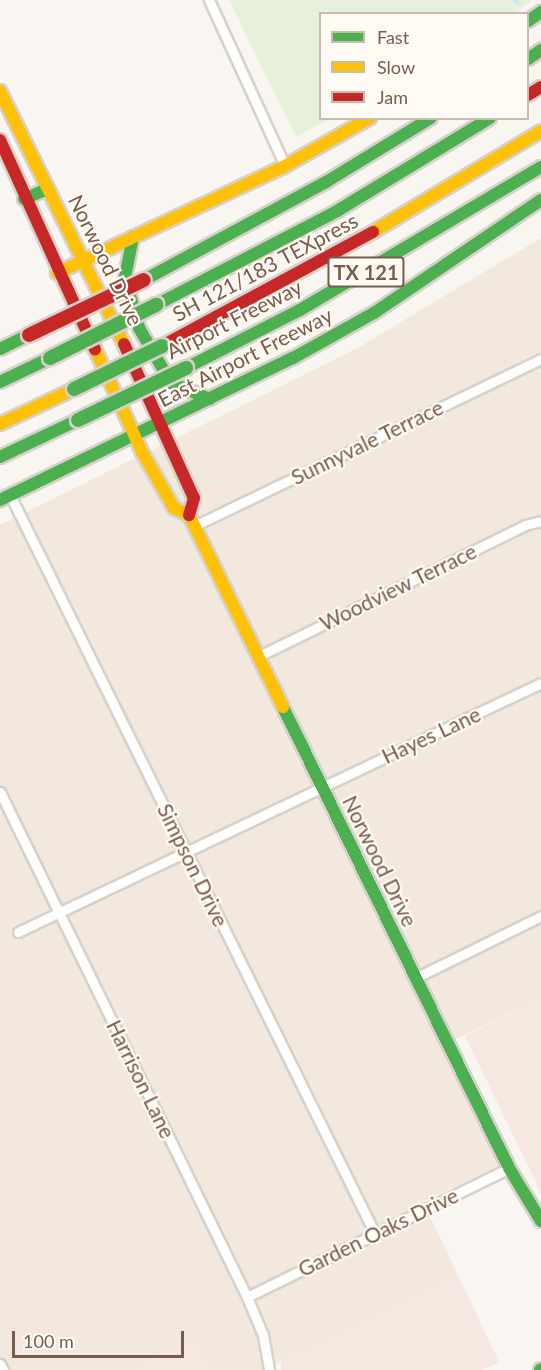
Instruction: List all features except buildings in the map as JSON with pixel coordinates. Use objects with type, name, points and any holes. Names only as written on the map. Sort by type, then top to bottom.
[{"type":"main road","name":"Norwood Drive","points":[[0,91],[85,261],[194,498],[191,521]]},
{"type":"main road","points":[[57,273],[285,166],[366,120]]},
{"type":"main road","points":[[0,348],[144,280],[326,182],[428,120]]},
{"type":"main road","name":"SH 121/183 TEXpress","points":[[0,382],[156,306],[337,211],[487,120]]},
{"type":"main road","name":"SH 121/183 TEXpress","points":[[0,424],[162,346],[359,241],[541,131]]},
{"type":"main road","name":"Norwood Drive","points":[[0,140],[57,273],[134,436],[174,508],[191,521],[509,1168],[541,1221]]},
{"type":"main road","name":"Airport Freeway","points":[[0,457],[186,368],[320,299],[541,167]]},
{"type":"main road","points":[[24,200],[48,189]]},
{"type":"main road","name":"East Airport Freeway","points":[[134,436],[374,313],[541,200]]},
{"type":"main road","points":[[133,237],[125,277],[139,328],[171,383],[210,399]]},
{"type":"main road","points":[[5,498],[134,436]]},
{"type":"street","points":[[208,0],[285,166]]},
{"type":"street","name":"Sunnyvale Terrace","points":[[191,521],[541,359]]},
{"type":"street","name":"Simpson Drive","points":[[5,498],[186,851],[375,1234]]},
{"type":"street","name":"Woodview Terrace","points":[[257,657],[525,525],[541,521]]},
{"type":"street","name":"Hayes Lane","points":[[60,913],[541,683]]},
{"type":"street","name":"Harrison Lane","points":[[0,792],[247,1297],[263,1335],[269,1370]]},
{"type":"street","points":[[18,932],[60,913]]},
{"type":"street","points":[[415,978],[541,916]]},
{"type":"street","name":"Garden Oaks Drive","points":[[247,1297],[509,1168]]},
{"type":"street","points":[[0,1364],[3,1370]]},
{"type":"shaded area","points":[[541,238],[541,999],[443,1045],[499,1165],[423,1202],[458,1275],[264,1370],[207,1370],[193,1340],[137,1370],[0,1370],[0,525],[356,349]]},
{"type":"shaded area","points":[[541,999],[541,1193],[465,1036]]},
{"type":"shaded area","points":[[458,1275],[499,1362],[482,1370],[281,1370],[281,1360]]},
{"type":"shaded area","points":[[193,1340],[207,1370],[137,1370],[136,1367]]},
{"type":"green space","points":[[229,0],[532,0],[516,12],[319,12],[319,120],[327,120],[296,137]]},
{"type":"waterway","points":[[514,0],[519,4]]},
{"type":"traffic: fast","points":[[529,20],[541,12]]},
{"type":"traffic: fast","points":[[529,58],[541,50]]},
{"type":"traffic: fast","points":[[144,280],[326,182],[428,120]]},
{"type":"traffic: fast","points":[[156,305],[337,211],[487,120]]},
{"type":"traffic: fast","points":[[186,368],[300,310],[541,167]]},
{"type":"traffic: fast","points":[[24,199],[48,189]]},
{"type":"traffic: fast","points":[[0,500],[293,358],[374,313],[541,200]]},
{"type":"traffic: fast","points":[[133,237],[125,277],[139,328],[171,383],[210,399]]},
{"type":"traffic: fast","points":[[50,358],[156,305]]},
{"type":"traffic: fast","points":[[0,349],[29,335]]},
{"type":"traffic: fast","points":[[74,389],[162,346]]},
{"type":"traffic: fast","points":[[0,382],[50,358]]},
{"type":"traffic: fast","points":[[78,420],[186,368]]},
{"type":"traffic: fast","points":[[0,457],[78,420]]},
{"type":"traffic: fast","points":[[283,707],[509,1168],[541,1221]]},
{"type":"traffic: slow","points":[[0,91],[124,344]]},
{"type":"traffic: slow","points":[[57,273],[285,166],[366,120]]},
{"type":"traffic: slow","points":[[373,232],[541,131]]},
{"type":"traffic: slow","points":[[95,349],[142,452],[174,508],[189,515],[283,707]]},
{"type":"traffic: slow","points":[[0,424],[74,389]]},
{"type":"traffic: jam","points":[[529,94],[541,87]]},
{"type":"traffic: jam","points":[[0,140],[95,349]]},
{"type":"traffic: jam","points":[[162,346],[373,232]]},
{"type":"traffic: jam","points":[[29,335],[144,280]]},
{"type":"traffic: jam","points":[[124,344],[194,498],[189,515]]}]
